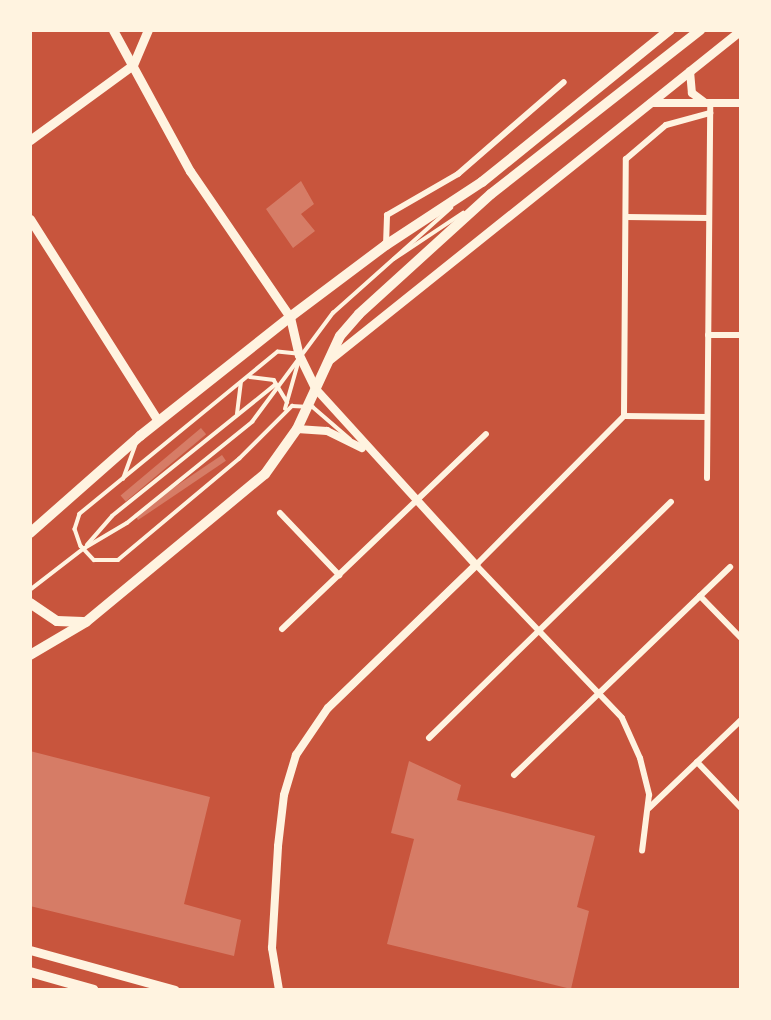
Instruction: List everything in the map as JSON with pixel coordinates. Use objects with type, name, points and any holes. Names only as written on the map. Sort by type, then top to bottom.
[{"type":"main road","points":[[113,30],[190,172],[290,317],[299,355],[315,388]]},
{"type":"main road","points":[[30,140],[134,65],[148,30]]},
{"type":"main road","points":[[30,533],[158,421],[290,317],[386,245],[482,182],[670,30]]},
{"type":"main road","points":[[30,655],[86,622],[265,474],[297,429],[340,336],[359,314],[492,194],[700,30]]},
{"type":"main road","points":[[326,363],[741,30]]},
{"type":"main road","points":[[30,219],[158,421]]},
{"type":"main road","points":[[30,603],[57,621],[86,622]]},
{"type":"main road","points":[[30,950],[175,990]]},
{"type":"main road","points":[[30,972],[94,990]]},
{"type":"street","points":[[690,71],[692,93],[710,103]]},
{"type":"street","points":[[386,245],[387,215],[427,195],[473,162],[564,82]]},
{"type":"street","points":[[651,103],[741,103]]},
{"type":"street","points":[[707,478],[710,103]]},
{"type":"street","points":[[276,989],[272,930],[278,846],[284,795],[296,755],[328,708],[624,416],[626,159],[666,125],[710,113]]},
{"type":"street","points":[[626,217],[709,218]]},
{"type":"street","points":[[708,335],[741,335]]},
{"type":"street","points":[[315,388],[370,454],[415,502],[601,692],[631,735],[646,779],[649,808],[642,851]]},
{"type":"street","points":[[624,416],[707,417]]},
{"type":"street","points":[[297,429],[327,431],[355,443],[370,454]]},
{"type":"street","points":[[282,629],[486,434]]},
{"type":"street","points":[[429,738],[671,502]]},
{"type":"street","points":[[280,513],[339,575]]},
{"type":"street","points":[[514,775],[730,567]]},
{"type":"street","points":[[700,596],[741,638]]},
{"type":"street","points":[[649,808],[741,720]]},
{"type":"street","points":[[697,762],[741,808]]},
{"type":"lane","points":[[30,590],[83,549],[127,523],[252,422],[278,383],[333,313],[378,270],[482,182]]},
{"type":"lane","points":[[378,270],[492,194]]},
{"type":"lane","points":[[299,355],[278,352],[80,514],[75,528],[83,549],[98,561],[118,560],[239,459],[292,405],[308,405],[355,443]]},
{"type":"lane","points":[[279,418],[287,405],[299,355]]},
{"type":"lane","points":[[242,381],[260,376],[278,383],[287,405]]},
{"type":"lane","points":[[237,416],[242,381]]},
{"type":"lane","points":[[83,549],[112,516],[278,383]]},
{"type":"lane","points":[[122,481],[140,436]]},
{"type":"building","points":[[301,181],[314,204],[301,214],[315,231],[293,248],[266,209]]},
{"type":"building","points":[[201,428],[206,434],[126,502],[121,495]]},
{"type":"building","points":[[222,455],[226,461],[138,520],[134,514]]},
{"type":"building","points":[[30,751],[210,797],[184,904],[241,920],[234,956],[30,906]]},
{"type":"building","points":[[409,761],[461,785],[457,800],[595,836],[577,907],[589,911],[571,989],[387,944],[414,839],[391,833]]}]
